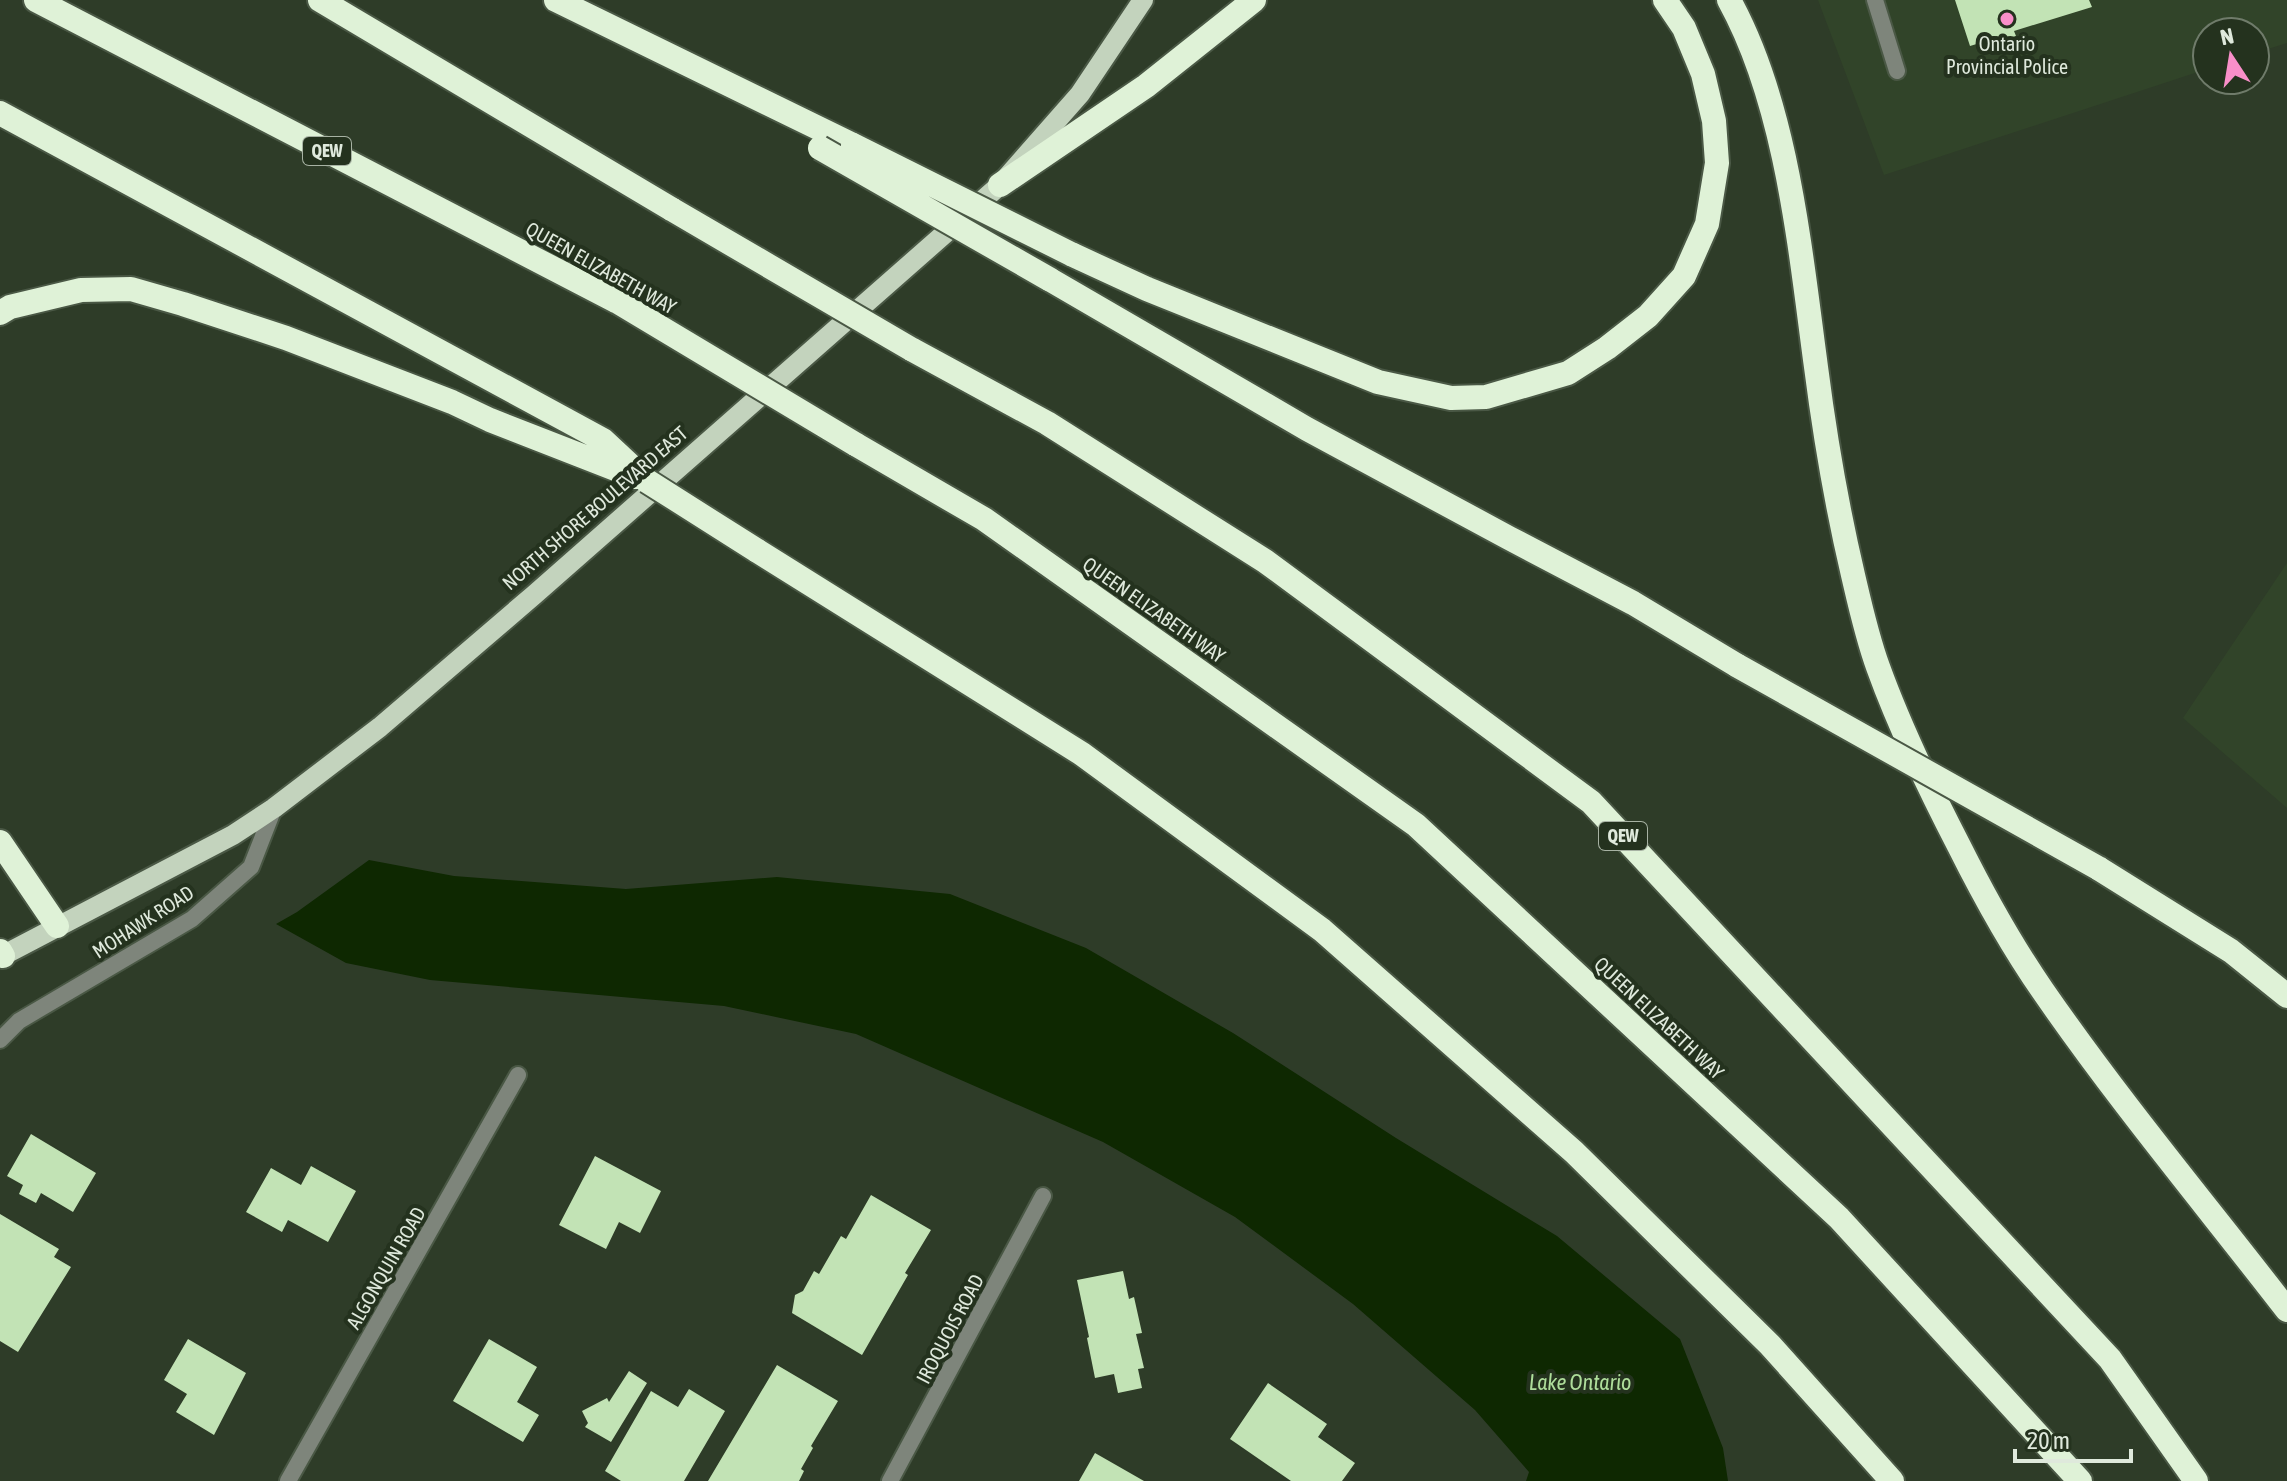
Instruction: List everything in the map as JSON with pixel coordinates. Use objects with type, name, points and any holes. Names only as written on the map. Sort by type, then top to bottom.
[{"type":"highway","name":"QUEEN ELIZABETH WAY","points":[[36,0],[618,302],[984,519],[1416,825],[1839,1218],[2080,1481]]},
{"type":"highway","name":"QEW","points":[[320,0],[911,349],[1047,423],[1265,561],[1591,802],[2110,1359],[2196,1481]]},
{"type":"highway","points":[[556,0],[1147,289],[1378,382],[1451,398],[1486,397],[1568,373],[1648,316],[1684,276],[1707,224],[1717,163],[1714,121],[1703,74],[1684,28],[1665,0]]},
{"type":"highway","points":[[1000,185],[1146,86],[1254,0]]},
{"type":"highway","points":[[1729,0],[1743,24],[1768,94],[1787,174],[1802,254],[1831,466],[1853,576],[1877,666],[1924,776],[1988,904],[2041,988],[2092,1059],[2287,1310]]},
{"type":"highway","points":[[605,24],[1307,429],[1633,603],[1738,666],[2098,868],[2231,951],[2287,996]]},
{"type":"highway","points":[[0,113],[603,440],[647,481],[1082,754],[1322,930],[1574,1152],[1770,1345],[1892,1481]]},
{"type":"highway","points":[[0,313],[10,307],[81,290],[131,289],[286,338],[647,481]]},
{"type":"highway","points":[[0,842],[57,926]]},
{"type":"main road","name":"NORTH SHORE BOULEVARD EAST","points":[[1,955],[233,835],[274,808],[380,727],[1000,185],[1080,94],[1143,0]]},
{"type":"street","points":[[1875,0],[1897,71]]},
{"type":"street","name":"MOHAWK ROAD","points":[[0,1040],[19,1021],[192,919],[251,867],[274,808]]},
{"type":"street","name":"ALGONQUIN ROAD","points":[[288,1481],[518,1075]]},
{"type":"street","name":"IROQUOIS ROAD","points":[[890,1481],[1043,1196]]},
{"type":"shaded area","points":[[1818,0],[2287,0],[2287,43],[2271,48],[2271,16],[2191,16],[2191,74],[1884,175]]},
{"type":"shaded area","points":[[2287,563],[2287,808],[2183,718]]},
{"type":"water","name":"Lake Ontario","points":[[369,860],[454,876],[626,889],[777,877],[950,894],[1086,948],[1233,1033],[1396,1138],[1557,1236],[1680,1339],[1723,1448],[1728,1481],[1526,1481],[1529,1472],[1475,1410],[1353,1304],[1235,1217],[1103,1142],[856,1034],[724,1006],[430,980],[346,963],[276,924]]},
{"type":"building","name":"Ontario Provincial Police","points":[[1955,0],[2089,0],[2092,7],[2014,31],[2016,36],[2004,40],[2003,36],[1970,46]]},
{"type":"building","points":[[31,1134],[96,1173],[73,1212],[41,1193],[36,1203],[19,1194],[23,1185],[7,1176]]},
{"type":"building","points":[[595,1156],[661,1191],[640,1233],[619,1222],[606,1249],[559,1225]]},
{"type":"building","points":[[311,1166],[356,1191],[328,1242],[288,1220],[282,1232],[246,1212],[271,1168],[301,1185]]},
{"type":"building","points":[[871,1195],[931,1230],[862,1355],[792,1313],[795,1295],[803,1291],[814,1271],[819,1274],[841,1236],[846,1239]]},
{"type":"building","points":[[0,1214],[59,1249],[54,1257],[71,1267],[18,1352],[0,1341]]},
{"type":"building","points":[[1123,1271],[1129,1299],[1134,1297],[1142,1333],[1136,1334],[1144,1368],[1138,1369],[1142,1388],[1118,1393],[1114,1374],[1095,1378],[1077,1280]]},
{"type":"building","points":[[188,1339],[246,1373],[214,1435],[176,1412],[187,1394],[164,1380]]},
{"type":"building","points":[[489,1339],[537,1367],[517,1402],[539,1415],[523,1442],[453,1401]]},
{"type":"building","points":[[777,1365],[838,1401],[811,1446],[813,1448],[801,1469],[804,1471],[799,1481],[708,1481]]},
{"type":"building","points":[[629,1371],[647,1383],[611,1442],[585,1427],[588,1423],[582,1411],[607,1398],[609,1402]]},
{"type":"building","points":[[1268,1383],[1327,1424],[1318,1437],[1355,1463],[1342,1481],[1291,1481],[1230,1439]]},
{"type":"building","points":[[689,1389],[725,1411],[684,1481],[621,1481],[605,1471],[651,1391],[678,1407]]},
{"type":"building","points":[[1095,1453],[1144,1481],[1079,1481]]},
{"type":"place","name":"Ontario Provincial Police","points":[[2007,19]]}]
